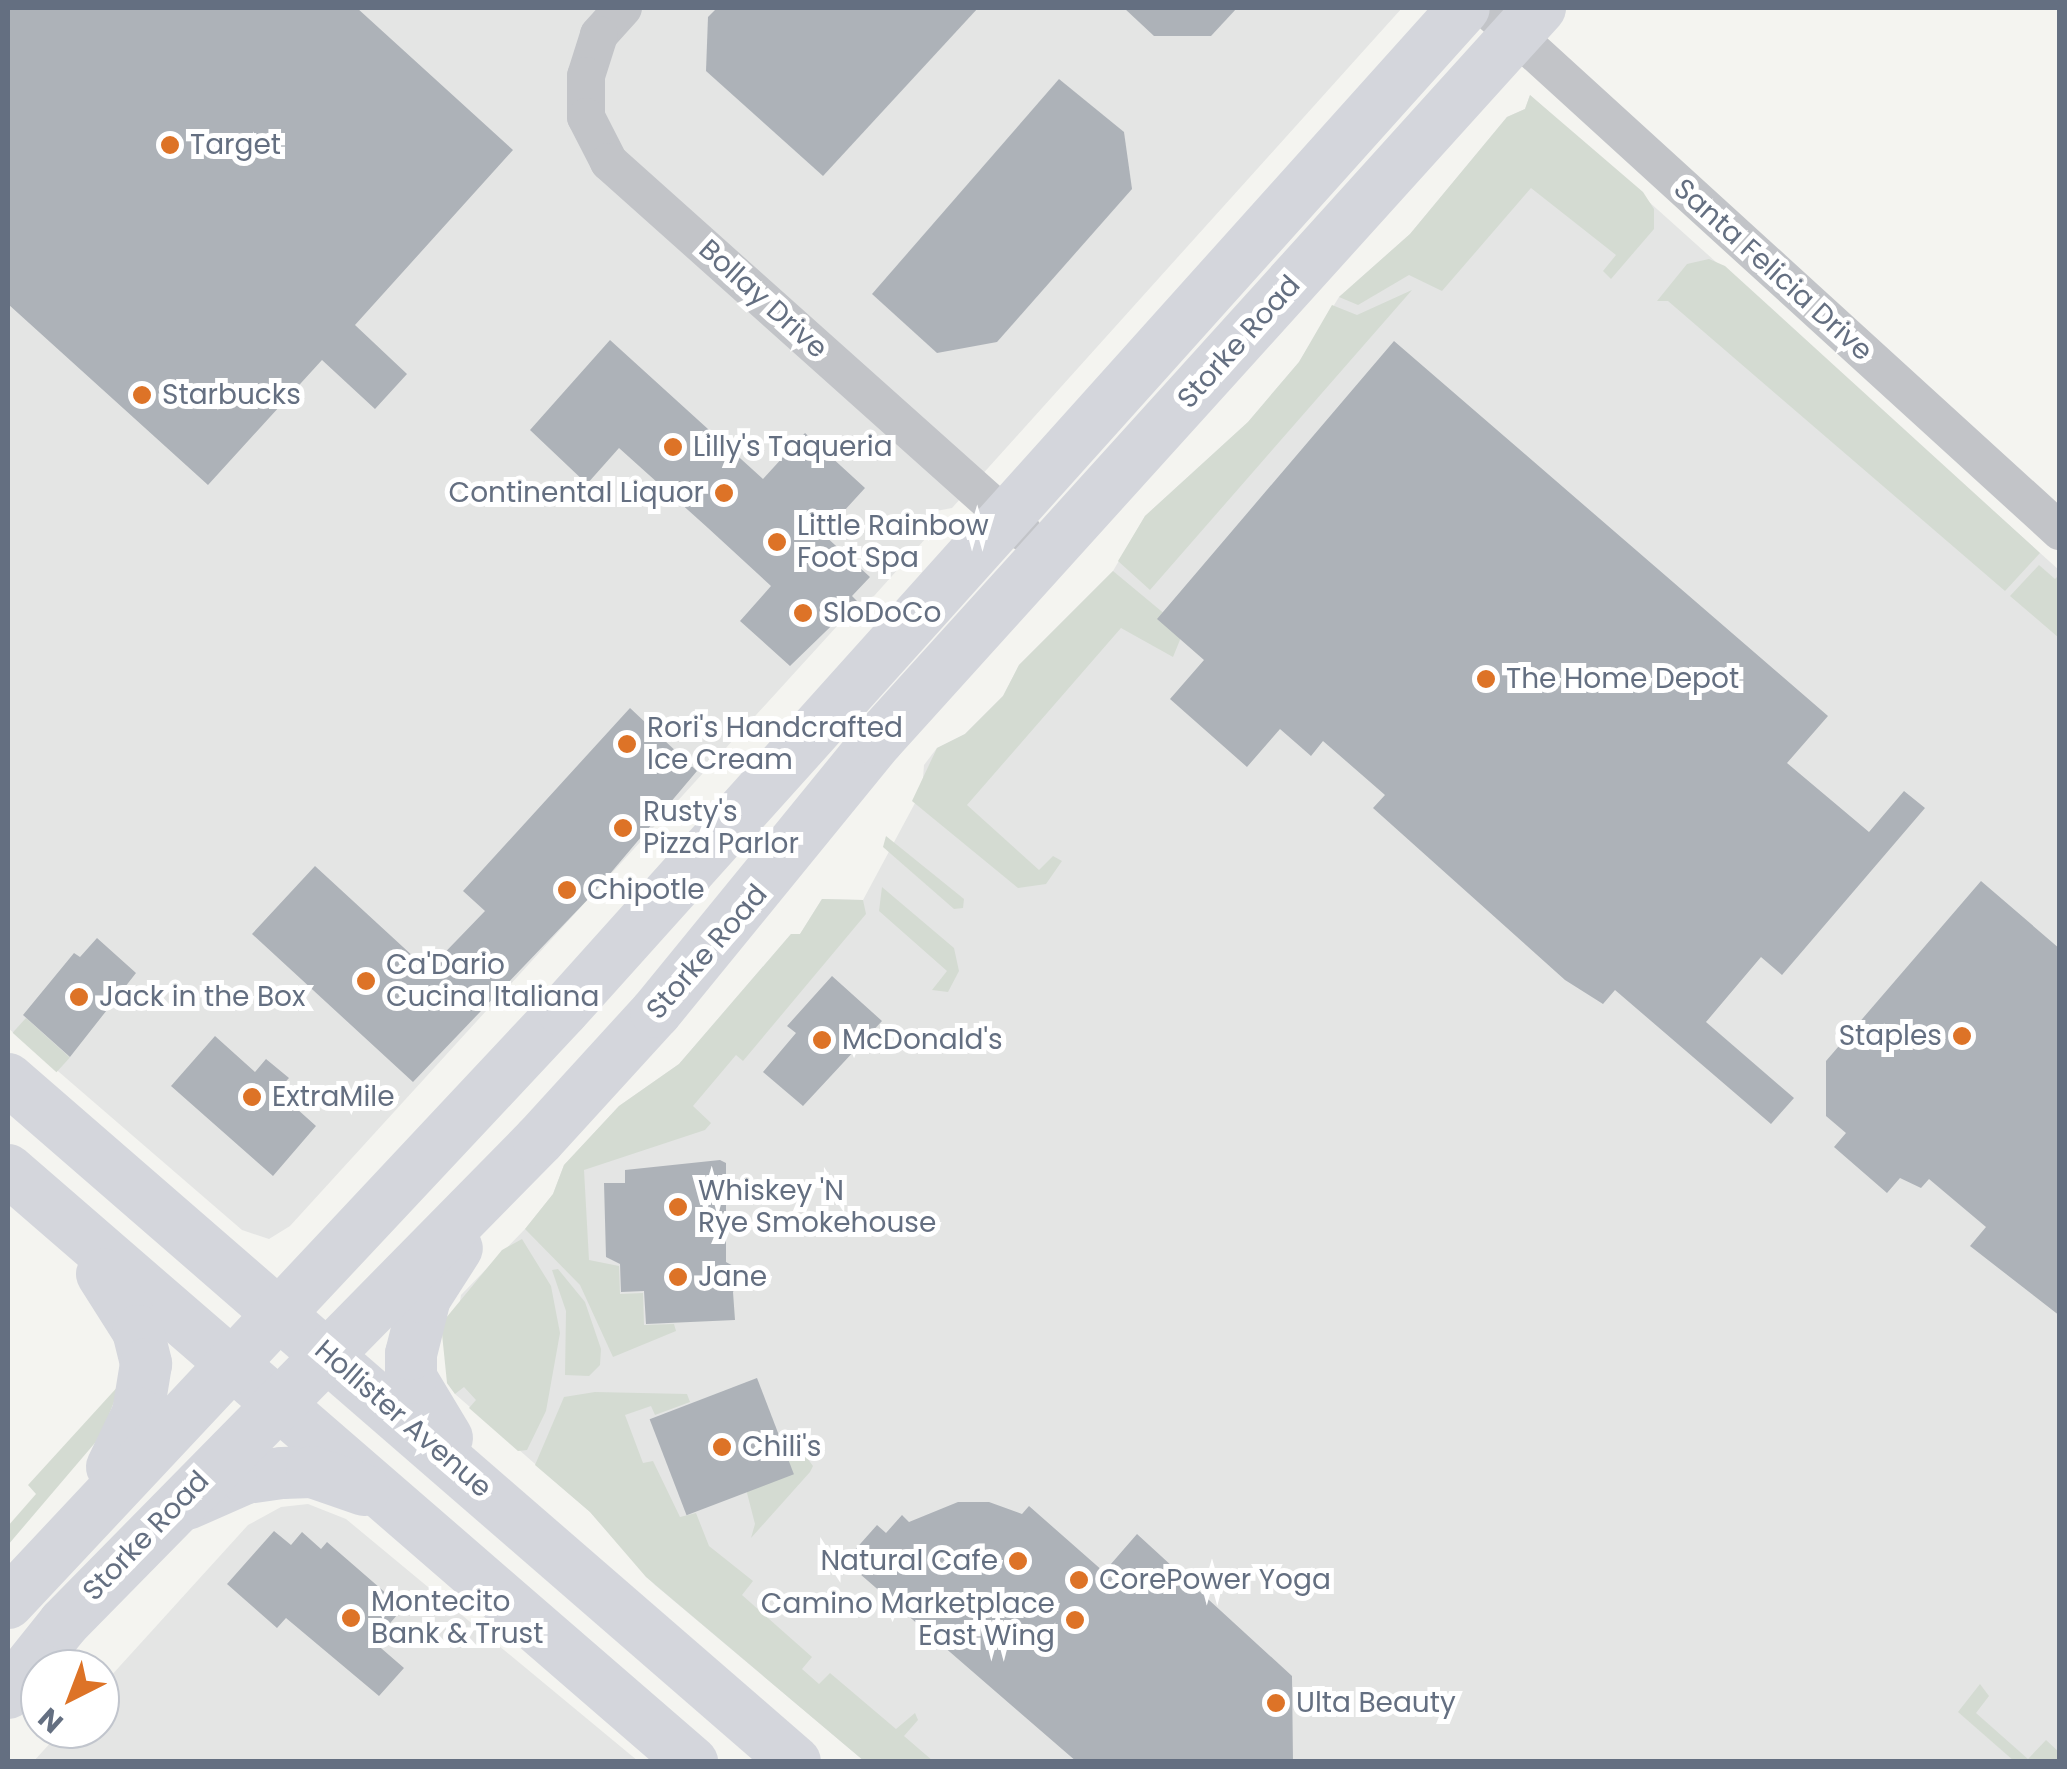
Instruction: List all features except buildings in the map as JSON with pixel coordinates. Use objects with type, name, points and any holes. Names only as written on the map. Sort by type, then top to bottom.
[{"type":"main road","name":"Storke Road","points":[[8,1603],[226,1363],[562,1011],[1464,8]]},
{"type":"main road","name":"Storke Road","points":[[8,1693],[146,1536],[539,1140],[656,1012],[1045,552],[1213,372],[1514,16]]},
{"type":"main road","points":[[1213,372],[1215,332],[1262,274],[1252,244]]},
{"type":"main road","name":"Hollister Avenue","points":[[8,1079],[796,1762]]},
{"type":"main road","points":[[515,1517],[433,1421],[411,1378],[410,1354],[425,1298],[454,1252],[521,1178],[539,1140]]},
{"type":"main road","points":[[8,1170],[274,1405],[692,1762]]},
{"type":"main road","points":[[52,1209],[124,1307],[146,1364],[138,1413],[86,1519]]},
{"type":"main road","points":[[146,1536],[214,1489],[282,1472],[342,1478],[394,1508]]},
{"type":"street","name":"Bollay Drive","points":[[624,8],[599,36],[586,76],[586,117],[609,162],[1045,552]]},
{"type":"street","name":"Santa Felicia Drive","points":[[1514,16],[2060,531]]},
{"type":"street","points":[[783,766],[831,802]]},
{"type":"shaded area","points":[[8,8],[1402,8],[952,508],[936,511],[935,528],[874,596],[859,602],[290,1226],[269,1239],[242,1230],[8,1028]]},
{"type":"shaded area","points":[[1530,95],[2059,570],[2059,1761],[864,1761],[655,1585],[590,1512],[455,1394],[447,1383],[461,1295],[553,1194],[564,1165],[619,1106],[679,1064],[791,934],[800,934],[822,899],[863,900],[922,790],[924,765],[937,748],[965,734],[1003,696],[1019,665],[1113,571],[1145,516],[1248,422],[1299,362],[1339,297],[1410,234],[1507,117],[1525,109]]},
{"type":"shaded area","points":[[1530,95],[1643,192],[1654,209],[1654,229],[1611,279],[1603,271],[1616,255],[1531,188],[1442,291],[1409,275],[1358,305],[1339,297],[1410,234],[1507,117],[1525,109]]},
{"type":"shaded area","points":[[1709,259],[1725,266],[2040,553],[2005,591],[1668,301],[1657,301],[1687,264]]},
{"type":"shaded area","points":[[1412,290],[1150,590],[1118,561],[1145,516],[1248,422],[1299,362],[1332,305],[1357,315]]},
{"type":"shaded area","points":[[2039,565],[2055,579],[2059,575],[2059,638],[2010,596]]},
{"type":"shaded area","points":[[1113,571],[1184,630],[1173,657],[1121,628],[967,805],[1039,870],[1053,856],[1062,861],[1046,884],[1018,888],[912,801],[937,748],[965,734],[1003,696],[1019,665]]},
{"type":"shaded area","points":[[886,836],[964,899],[963,908],[954,909],[883,847]]},
{"type":"shaded area","points":[[882,887],[954,948],[959,971],[948,992],[932,990],[947,971],[879,911]]},
{"type":"shaded area","points":[[822,899],[863,900],[866,914],[743,1061],[736,1055],[693,1106],[711,1123],[705,1130],[584,1170],[589,1260],[619,1266],[620,1294],[643,1293],[644,1325],[674,1324],[676,1331],[613,1357],[580,1285],[525,1229],[553,1194],[564,1165],[619,1106],[679,1064],[791,934],[800,934]]},
{"type":"shaded area","points":[[26,1018],[70,1057],[56,1072],[13,1033]]},
{"type":"shaded area","points":[[522,1239],[551,1286],[560,1333],[546,1411],[527,1450],[518,1451],[469,1408],[476,1400],[464,1387],[455,1394],[447,1383],[441,1324],[502,1250]]},
{"type":"shaded area","points":[[558,1269],[585,1302],[601,1349],[600,1365],[589,1376],[565,1375],[566,1311],[552,1270]]},
{"type":"shaded area","points":[[122,1382],[100,1437],[8,1545],[8,1526],[36,1494],[28,1485]]},
{"type":"shaded area","points":[[595,1392],[687,1394],[690,1402],[655,1415],[651,1406],[625,1415],[643,1463],[653,1461],[680,1517],[696,1513],[709,1546],[753,1581],[742,1595],[812,1657],[802,1669],[819,1684],[830,1673],[896,1729],[915,1713],[918,1720],[904,1736],[933,1761],[864,1761],[646,1577],[590,1512],[535,1465],[564,1397]]},
{"type":"shaded area","points":[[797,1444],[813,1466],[751,1538],[755,1524],[746,1489],[781,1449]]},
{"type":"shaded area","points":[[308,1504],[346,1519],[638,1761],[33,1762],[45,1749],[120,1749],[120,1666],[248,1525],[281,1507]]},
{"type":"shaded area","points":[[1980,1684],[1989,1696],[1976,1713],[2028,1759],[2046,1740],[2059,1752],[2059,1761],[2014,1761],[1958,1712]]},
{"type":"place","name":"Target","points":[[170,145]]},
{"type":"place","name":"Starbucks","points":[[142,395]]},
{"type":"place","name":"Lilly's Taqueria","points":[[673,447]]},
{"type":"place","name":"Continental Liquor","points":[[724,493]]},
{"type":"place","name":"Little Rainbow Foot Spa","points":[[777,542]]},
{"type":"place","name":"SloDoCo","points":[[803,613]]},
{"type":"place","name":"The Home Depot","points":[[1486,679]]},
{"type":"place","name":"Rori's Handcrafted Ice Cream","points":[[627,744]]},
{"type":"place","name":"Rusty's Pizza Parlor","points":[[623,828]]},
{"type":"place","name":"Chipotle","points":[[567,890]]},
{"type":"place","name":"Ca'Dario Cucina Italiana","points":[[366,981]]},
{"type":"place","name":"Jack in the Box","points":[[79,997]]},
{"type":"place","name":"Staples","points":[[1962,1036]]},
{"type":"place","name":"McDonald's","points":[[822,1040]]},
{"type":"place","name":"ExtraMile","points":[[252,1097]]},
{"type":"place","name":"Whiskey 'N Rye Smokehouse","points":[[678,1207]]},
{"type":"place","name":"Jane","points":[[678,1277]]},
{"type":"place","name":"Chili's","points":[[722,1447]]},
{"type":"place","name":"Natural Cafe","points":[[1018,1561]]},
{"type":"place","name":"CorePower Yoga","points":[[1079,1580]]},
{"type":"place","name":"Montecito Bank & Trust","points":[[351,1618]]},
{"type":"place","name":"Camino Marketplace East Wing","points":[[1075,1620]]},
{"type":"place","name":"Ulta Beauty","points":[[1276,1703]]}]
